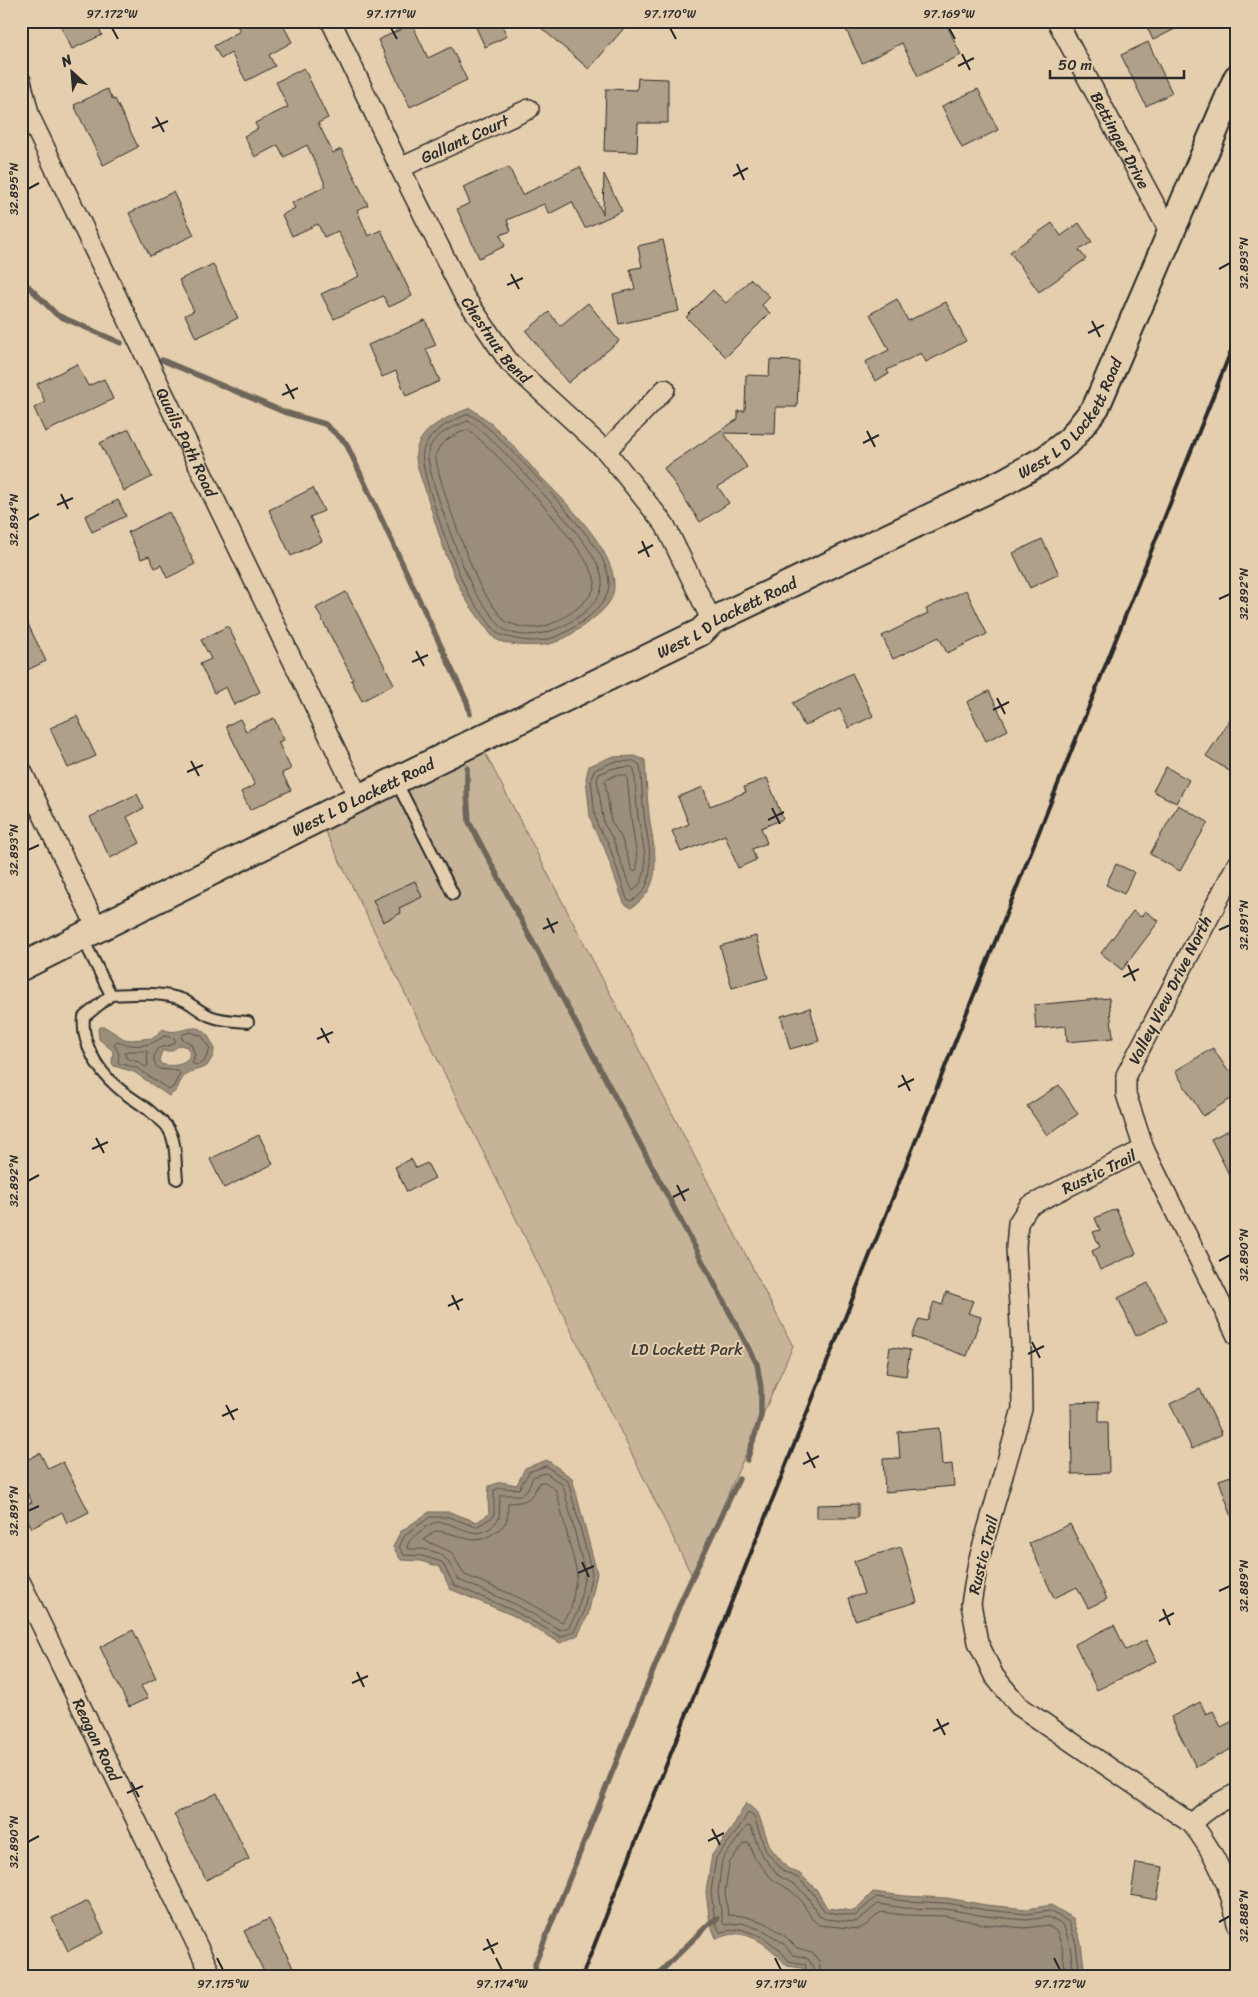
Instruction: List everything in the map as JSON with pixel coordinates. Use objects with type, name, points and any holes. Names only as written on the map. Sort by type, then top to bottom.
[{"type":"main road","name":"West L D Lockett Road","points":[[21,967],[395,780],[701,632],[712,621],[1004,482],[1046,458],[1070,440],[1096,407],[1237,78]]},
{"type":"street","name":"Chestnut Bend","points":[[331,21],[400,168],[464,296],[509,362],[606,451],[665,524],[712,621]]},
{"type":"street","name":"Bettinger Drive","points":[[1057,21],[1170,233]]},
{"type":"street","name":"Quails Path Road","points":[[21,81],[30,117],[359,798]]},
{"type":"street","name":"Gallant Court","points":[[400,168],[529,109]]},
{"type":"street","points":[[606,451],[665,389]]},
{"type":"street","points":[[21,769],[90,932]]},
{"type":"street","name":"Valley View Drive North","points":[[1237,864],[1212,908],[1126,1076],[1126,1094],[1144,1149],[1237,1336]]},
{"type":"street","name":"Rustic Trail","points":[[1144,1149],[1029,1206],[1018,1223],[1016,1247],[1022,1410],[978,1562],[971,1604],[978,1642],[994,1676],[1019,1706],[1192,1824],[1209,1848],[1223,1874],[1232,1900],[1237,1924]]},
{"type":"street","name":"Reagan Road","points":[[21,1583],[212,1976]]},
{"type":"street","points":[[1192,1824],[1214,1804],[1237,1793]]},
{"type":"lane","points":[[395,780],[453,894]]},
{"type":"lane","points":[[90,932],[111,995]]},
{"type":"lane","points":[[177,1179],[173,1142],[168,1128],[144,1106],[115,1086],[99,1066],[86,1043],[83,1027],[84,1017],[111,995],[139,993],[162,995],[183,1000],[211,1016],[226,1021],[248,1022]]},
{"type":"green space","name":"LD Lockett Park","points":[[482,747],[793,1346],[692,1576],[322,825]]},
{"type":"water","points":[[470,408],[498,430],[564,501],[592,534],[603,551],[611,569],[614,586],[608,604],[579,629],[554,643],[529,646],[505,643],[494,638],[465,598],[447,558],[416,461],[416,452],[423,436],[430,429],[445,419]]},
{"type":"water","points":[[635,756],[645,760],[648,808],[655,853],[655,866],[650,889],[631,908],[624,903],[603,844],[594,829],[590,816],[586,778],[589,766],[611,757]]},
{"type":"water","points":[[105,1027],[124,1039],[131,1040],[153,1038],[163,1029],[176,1031],[201,1029],[211,1041],[214,1048],[213,1054],[207,1066],[192,1071],[182,1080],[176,1091],[169,1096],[134,1072],[114,1066],[112,1063],[113,1051],[99,1039],[98,1029]],"holes":[[[180,1045],[187,1047],[189,1057],[186,1061],[177,1065],[161,1064],[159,1060],[162,1051],[171,1051]]]},
{"type":"water","points":[[547,1460],[572,1478],[597,1573],[588,1615],[578,1635],[560,1643],[512,1615],[450,1589],[440,1567],[421,1561],[401,1560],[393,1547],[400,1532],[429,1512],[450,1512],[477,1522],[489,1514],[489,1486],[501,1482],[517,1485],[525,1468]]},
{"type":"water","points":[[746,1803],[758,1813],[770,1847],[787,1868],[800,1874],[816,1889],[827,1908],[854,1911],[873,1892],[947,1898],[986,1905],[1027,1909],[1051,1905],[1073,1918],[1081,1943],[1085,1976],[802,1976],[802,1968],[787,1966],[772,1951],[754,1938],[737,1934],[716,1938],[710,1923],[706,1892],[712,1855],[732,1828]]},
{"type":"building","points":[[58,21],[96,21],[102,35],[72,49]]},
{"type":"building","points":[[235,21],[281,21],[292,42],[269,55],[275,66],[246,81],[231,53],[221,59],[214,46],[240,31]]},
{"type":"building","points":[[473,21],[500,21],[507,36],[485,47]]},
{"type":"building","points":[[533,21],[630,21],[589,69]]},
{"type":"building","points":[[842,21],[945,21],[961,55],[918,76],[902,43],[862,63]]},
{"type":"building","points":[[1144,21],[1191,21],[1153,40]]},
{"type":"building","points":[[412,24],[428,58],[451,47],[467,80],[410,107],[378,40]]},
{"type":"building","points":[[1148,42],[1172,93],[1146,106],[1121,55]]},
{"type":"building","points":[[304,68],[328,118],[318,123],[333,153],[341,149],[368,205],[357,210],[368,236],[381,230],[412,296],[389,307],[383,296],[334,319],[321,294],[359,276],[338,231],[324,237],[318,224],[292,236],[282,215],[295,208],[292,203],[326,186],[307,145],[284,157],[278,145],[255,157],[244,136],[258,129],[255,123],[288,107],[276,82]]},
{"type":"building","points":[[638,78],[668,79],[668,123],[638,123],[637,152],[604,151],[606,89],[637,90]]},
{"type":"building","points":[[107,89],[113,100],[115,99],[138,147],[103,165],[74,105]]},
{"type":"building","points":[[978,89],[998,130],[962,148],[942,106]]},
{"type":"building","points":[[509,167],[522,195],[580,167],[603,214],[604,174],[622,211],[585,228],[572,202],[549,214],[544,204],[507,220],[511,231],[500,235],[505,246],[479,258],[457,209],[470,203],[463,187]]},
{"type":"building","points":[[173,192],[194,235],[150,256],[129,213]]},
{"type":"building","points":[[1052,223],[1061,236],[1079,223],[1092,242],[1079,250],[1086,259],[1039,292],[1010,252]]},
{"type":"building","points":[[663,240],[679,311],[619,324],[613,294],[635,289],[630,269],[642,267],[638,246]]},
{"type":"building","points":[[213,264],[238,318],[196,338],[185,315],[194,311],[179,280]]},
{"type":"building","points":[[751,279],[770,297],[762,305],[770,313],[726,357],[686,317],[713,290],[726,303]]},
{"type":"building","points":[[897,299],[908,321],[946,302],[966,341],[926,362],[921,353],[887,370],[889,374],[875,381],[865,362],[889,350],[870,314]]},
{"type":"building","points":[[588,303],[619,341],[568,383],[526,331],[549,312],[560,326]]},
{"type":"building","points":[[425,320],[436,345],[426,349],[440,381],[406,396],[396,371],[382,377],[368,345]]},
{"type":"building","points":[[770,360],[799,361],[797,407],[776,407],[775,434],[724,433],[747,467],[718,487],[729,503],[700,522],[664,468],[738,419],[738,411],[745,411],[746,375],[769,376]]},
{"type":"building","points":[[77,364],[88,386],[104,379],[113,399],[45,432],[34,408],[45,402],[37,384]]},
{"type":"building","points":[[129,429],[152,477],[124,491],[100,443]]},
{"type":"building","points":[[313,488],[324,511],[310,517],[322,541],[291,556],[269,510]]},
{"type":"building","points":[[118,500],[126,516],[92,532],[85,516]]},
{"type":"building","points":[[169,512],[195,564],[167,578],[161,565],[155,568],[149,556],[141,559],[128,532]]},
{"type":"building","points":[[1042,539],[1059,574],[1030,588],[1013,553]]},
{"type":"building","points":[[966,590],[987,634],[947,653],[939,637],[893,659],[882,636],[928,613],[926,609]]},
{"type":"building","points":[[346,592],[394,684],[362,701],[351,680],[353,679],[316,608]]},
{"type":"building","points":[[21,610],[46,661],[21,673]]},
{"type":"building","points":[[228,626],[260,692],[234,705],[226,687],[214,693],[200,664],[211,659],[201,640]]},
{"type":"building","points":[[852,673],[873,716],[849,728],[840,709],[804,726],[793,703]]},
{"type":"building","points":[[989,691],[1008,730],[986,741],[967,702]]},
{"type":"building","points":[[1237,710],[1237,776],[1206,756]]},
{"type":"building","points":[[77,716],[96,756],[68,768],[50,728]]},
{"type":"building","points":[[274,718],[284,740],[278,742],[291,769],[282,773],[291,790],[250,810],[241,792],[255,785],[226,726],[240,719],[246,731]]},
{"type":"building","points":[[1166,767],[1189,780],[1176,803],[1153,791]]},
{"type":"building","points":[[767,778],[783,819],[761,828],[767,843],[752,849],[756,860],[738,868],[725,835],[681,852],[672,831],[689,824],[678,797],[703,787],[710,806],[746,792],[744,787]]},
{"type":"building","points":[[137,794],[144,808],[127,817],[140,843],[110,858],[90,817]]},
{"type":"building","points":[[1178,805],[1208,822],[1180,871],[1150,854]]},
{"type":"building","points":[[1116,864],[1134,872],[1124,894],[1106,885]]},
{"type":"building","points":[[415,881],[422,897],[399,908],[401,913],[383,922],[373,900]]},
{"type":"building","points":[[1133,911],[1141,917],[1145,911],[1159,921],[1122,970],[1101,953]]},
{"type":"building","points":[[756,936],[768,978],[732,988],[720,946]]},
{"type":"building","points":[[1109,998],[1113,1038],[1067,1042],[1066,1026],[1036,1029],[1034,1005]]},
{"type":"building","points":[[810,1008],[819,1041],[790,1049],[781,1016]]},
{"type":"building","points":[[1213,1048],[1228,1071],[1237,1066],[1237,1095],[1203,1116],[1175,1071]]},
{"type":"building","points":[[1059,1085],[1078,1114],[1047,1135],[1027,1106]]},
{"type":"building","points":[[1237,1126],[1237,1190],[1211,1139]]},
{"type":"building","points":[[259,1135],[273,1164],[224,1188],[210,1159]]},
{"type":"building","points":[[411,1159],[416,1168],[427,1163],[435,1178],[407,1192],[395,1167]]},
{"type":"building","points":[[1116,1209],[1136,1254],[1100,1270],[1092,1251],[1100,1247],[1093,1232],[1100,1230],[1095,1218]]},
{"type":"building","points":[[1148,1283],[1167,1321],[1136,1336],[1118,1298]]},
{"type":"building","points":[[946,1292],[973,1301],[968,1313],[981,1317],[967,1356],[912,1337],[919,1319],[927,1321],[934,1302],[942,1305]]},
{"type":"building","points":[[890,1347],[910,1350],[906,1376],[886,1373]]},
{"type":"building","points":[[1200,1389],[1222,1434],[1192,1449],[1170,1404]]},
{"type":"building","points":[[1099,1402],[1099,1422],[1108,1422],[1109,1473],[1072,1474],[1071,1403]]},
{"type":"building","points":[[939,1428],[942,1465],[952,1464],[954,1486],[885,1492],[883,1459],[900,1458],[898,1432]]},
{"type":"building","points":[[40,1453],[48,1469],[63,1462],[89,1512],[67,1523],[62,1512],[32,1528],[21,1507],[32,1502],[21,1481],[21,1463]]},
{"type":"building","points":[[1237,1474],[1237,1525],[1235,1526],[1219,1480]]},
{"type":"building","points":[[858,1504],[858,1518],[817,1518],[817,1505]]},
{"type":"building","points":[[1070,1524],[1107,1599],[1088,1608],[1077,1587],[1054,1598],[1029,1543]]},
{"type":"building","points":[[901,1547],[917,1602],[855,1620],[848,1598],[864,1594],[854,1561]]},
{"type":"building","points":[[1114,1625],[1126,1650],[1146,1640],[1156,1661],[1097,1690],[1075,1644]]},
{"type":"building","points":[[133,1630],[156,1678],[141,1686],[148,1698],[129,1707],[100,1647]]},
{"type":"building","points":[[1200,1702],[1206,1714],[1213,1711],[1221,1727],[1237,1719],[1237,1746],[1196,1767],[1171,1717]]},
{"type":"building","points":[[217,1793],[249,1859],[206,1880],[174,1814]]},
{"type":"building","points":[[1136,1863],[1163,1867],[1157,1900],[1131,1895]]},
{"type":"building","points":[[88,1901],[104,1933],[68,1951],[52,1918]]},
{"type":"building","points":[[269,1919],[297,1976],[266,1976],[244,1931]]},
{"type":"waterway","points":[[21,283],[28,286],[57,315],[121,343]]},
{"type":"waterway","points":[[162,360],[284,412],[325,424],[346,443],[467,702],[470,714]]},
{"type":"waterway","points":[[467,768],[469,822],[757,1364],[761,1388],[761,1416],[747,1460]]},
{"type":"waterway","points":[[536,1976],[535,1964],[682,1599],[739,1479]]},
{"type":"waterway","points":[[656,1976],[710,1923],[717,1919]]},
{"type":"railway","points":[[582,1976],[1237,336]]}]
